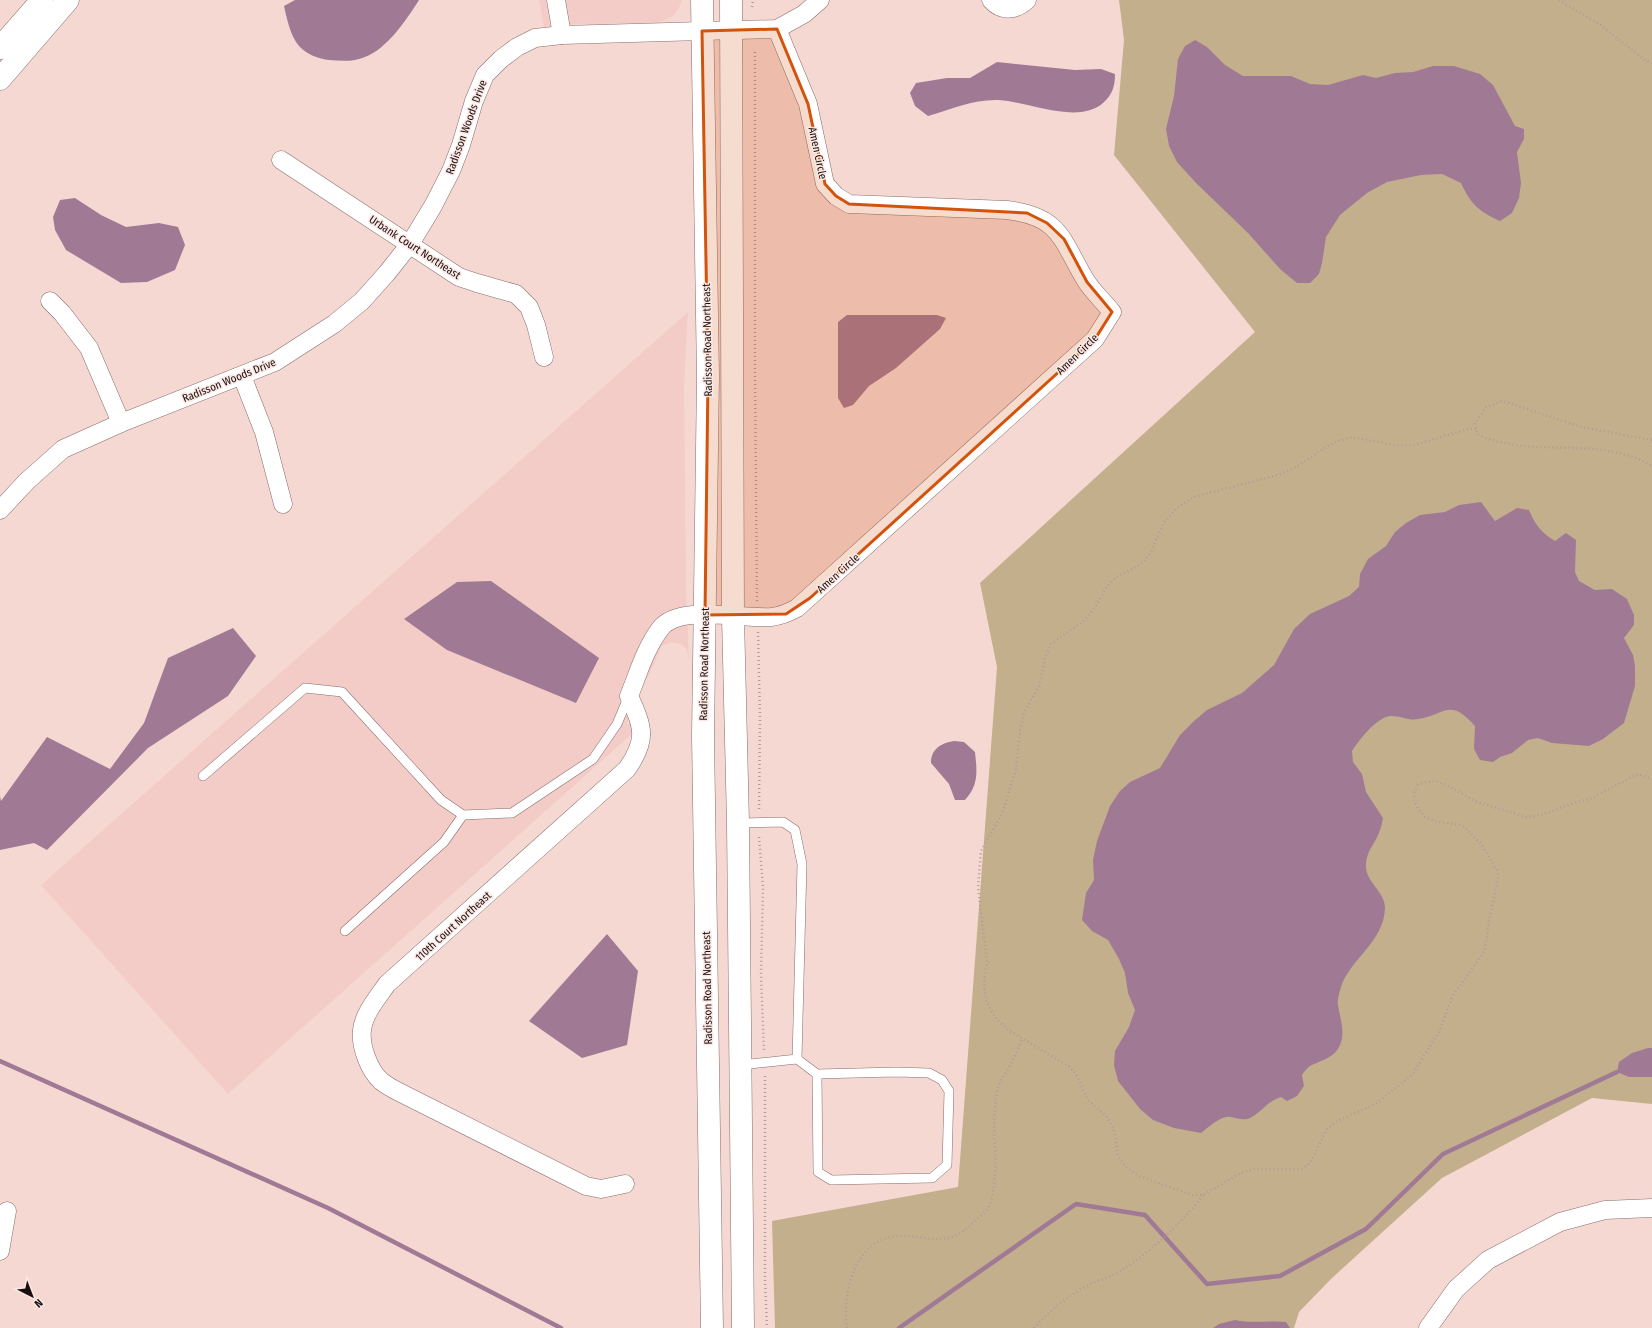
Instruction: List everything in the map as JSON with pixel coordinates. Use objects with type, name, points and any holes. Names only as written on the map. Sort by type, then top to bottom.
[{"type":"main road","points":[[0,48],[42,0]]},
{"type":"main road","points":[[0,79],[68,0]]},
{"type":"main road","name":"Radisson Road Northeast","points":[[702,0],[708,377],[703,736],[712,1328]]},
{"type":"main road","points":[[731,0],[733,617],[738,824],[743,1328]]},
{"type":"street","points":[[556,0],[562,35]]},
{"type":"street","points":[[777,29],[804,14],[820,0]]},
{"type":"street","points":[[991,0],[996,6],[1006,9],[1020,7],[1027,0]]},
{"type":"street","name":"Radisson Woods Drive","points":[[0,510],[27,481],[63,449],[121,423],[275,362],[334,324],[362,301],[410,244],[433,206],[461,145],[474,100],[485,75],[501,59],[517,47],[535,38],[562,35],[777,29]]},
{"type":"street","name":"Amen Circle","points":[[733,617],[771,617],[786,614],[810,598],[1095,339],[1112,312],[1087,282],[1064,239],[1048,223],[1027,213],[1007,210],[849,204],[836,196],[825,184],[808,104],[777,29]]},
{"type":"street","name":"Urbank Court Northeast","points":[[281,160],[459,277],[516,294],[529,307],[536,325],[544,357]]},
{"type":"street","points":[[50,301],[62,313],[89,348],[121,423]]},
{"type":"street","points":[[242,376],[264,432],[284,504]]},
{"type":"street","points":[[629,696],[650,645],[660,629],[668,621],[677,616],[687,614],[733,617]]},
{"type":"street","name":"110th Court Northeast","points":[[625,1184],[601,1189],[586,1186],[399,1092],[381,1080],[370,1065],[364,1046],[362,1030],[370,1008],[387,984],[627,769],[637,755],[641,742],[641,723],[629,696]]},
{"type":"street","points":[[1428,1328],[1456,1289],[1488,1260],[1495,1256],[1560,1222],[1604,1210],[1652,1208]]},
{"type":"street","points":[[0,1251],[8,1211]]},
{"type":"lane","points":[[203,776],[305,688],[342,692],[441,800],[463,815],[512,813],[593,759],[617,724],[629,696]]},
{"type":"lane","points":[[345,931],[444,842],[463,815]]},
{"type":"lane","points":[[738,824],[783,822],[795,830],[802,864],[796,1059]]},
{"type":"lane","points":[[740,1065],[796,1059],[817,1074],[896,1072],[929,1073],[942,1080],[949,1091],[947,1165],[932,1178],[831,1180],[818,1172],[817,1074]]},
{"type":"path","points":[[752,7],[753,0]]},
{"type":"path","points":[[1559,0],[1599,24],[1645,60],[1652,63]]},
{"type":"path","points":[[755,52],[756,596]]},
{"type":"path","points":[[1652,440],[1581,427],[1503,401],[1486,407],[1475,424],[1477,434],[1484,438],[1509,445],[1601,450],[1642,460],[1652,466]]},
{"type":"path","points":[[1203,1195],[1192,1195],[1139,1176],[1126,1167],[1118,1156],[1114,1129],[1107,1117],[1088,1100],[1073,1070],[1058,1058],[1022,1039],[995,1017],[986,1001],[984,984],[987,961],[980,906],[979,865],[981,852],[1002,814],[1009,794],[1016,770],[1020,730],[1024,713],[1039,686],[1045,658],[1051,644],[1085,620],[1096,607],[1107,587],[1116,577],[1140,565],[1150,554],[1164,522],[1178,507],[1194,497],[1281,474],[1298,466],[1338,441],[1354,437],[1395,446],[1415,446],[1467,429],[1476,429]]},
{"type":"path","points":[[757,639],[760,717],[759,810]]},
{"type":"path","points":[[1034,1328],[1042,1318],[1088,1285],[1122,1271],[1159,1241],[1185,1217],[1203,1195],[1239,1174],[1254,1169],[1302,1169],[1310,1163],[1327,1129],[1337,1121],[1367,1108],[1395,1090],[1412,1075],[1429,1050],[1440,1030],[1452,997],[1485,950],[1489,920],[1498,879],[1497,870],[1482,845],[1462,825],[1435,821],[1425,817],[1418,809],[1414,800],[1414,793],[1418,785],[1436,781],[1447,785],[1475,802],[1526,817],[1540,815],[1576,802],[1590,799],[1638,774],[1652,779]]},
{"type":"path","points":[[759,837],[763,886],[761,975],[764,1051]]},
{"type":"path","points":[[847,1328],[845,1311],[848,1283],[853,1271],[868,1250],[879,1241],[891,1237],[902,1236],[942,1240],[953,1237],[962,1233],[989,1205],[996,1170],[995,1120],[998,1086],[1011,1064],[1022,1039]]},
{"type":"path","points":[[765,1076],[765,1279],[767,1328]]},
{"type":"highlighted area","points":[[777,29],[808,104],[825,184],[836,196],[849,204],[1027,213],[1047,223],[1064,239],[1087,282],[1112,312],[1095,339],[810,598],[786,614],[705,615],[708,377],[702,31]]},
{"type":"shaded area","points":[[295,0],[419,0],[396,33],[381,47],[361,59],[343,61],[321,59],[309,54],[299,46],[291,32],[284,6]]},
{"type":"shaded area","points":[[539,0],[682,0],[678,10],[673,16],[657,23],[574,24],[544,27]]},
{"type":"shaded area","points":[[1119,0],[1652,0],[1652,1104],[1592,1098],[1442,1178],[1332,1278],[1299,1312],[1294,1328],[775,1328],[772,1221],[958,1187],[997,667],[980,583],[1255,332],[1114,155],[1124,40]]},
{"type":"shaded area","points":[[1195,40],[1207,47],[1225,65],[1243,76],[1291,76],[1310,84],[1328,85],[1363,75],[1376,78],[1395,73],[1413,72],[1433,66],[1454,66],[1480,74],[1493,85],[1515,126],[1524,129],[1524,139],[1517,152],[1521,183],[1519,198],[1512,213],[1500,221],[1486,214],[1472,202],[1461,183],[1442,174],[1421,175],[1387,182],[1367,193],[1340,215],[1326,237],[1319,274],[1310,283],[1297,283],[1280,269],[1248,233],[1196,183],[1177,162],[1169,146],[1166,129],[1174,96],[1178,59],[1185,46]]},
{"type":"shaded area","points":[[997,62],[1075,70],[1101,69],[1115,74],[1114,83],[1111,94],[1103,103],[1093,109],[1080,112],[1067,112],[999,100],[990,100],[963,105],[928,116],[915,106],[910,93],[916,83],[947,78],[970,78]]},
{"type":"shaded area","points":[[75,198],[101,215],[126,227],[159,223],[178,227],[185,245],[175,270],[147,282],[121,283],[66,250],[55,230],[53,217],[60,200]]},
{"type":"shaded area","points":[[688,312],[684,384],[686,589],[689,660],[687,650],[681,644],[671,642],[662,646],[626,724],[631,724],[633,733],[228,1094],[41,885]]},
{"type":"shaded area","points":[[847,315],[937,315],[946,318],[940,329],[896,368],[869,386],[853,405],[844,408],[838,398],[838,322]]},
{"type":"shaded area","points":[[1481,502],[1495,521],[1517,508],[1529,510],[1539,528],[1555,541],[1566,533],[1576,540],[1575,572],[1579,581],[1595,590],[1612,589],[1627,599],[1634,615],[1634,625],[1624,638],[1633,655],[1635,666],[1635,686],[1624,723],[1603,739],[1589,746],[1552,743],[1538,738],[1528,740],[1512,753],[1500,757],[1493,762],[1480,760],[1474,749],[1475,726],[1466,717],[1453,710],[1447,710],[1427,717],[1415,719],[1390,716],[1373,725],[1352,751],[1353,762],[1362,774],[1366,792],[1383,818],[1379,833],[1369,851],[1366,870],[1368,876],[1382,897],[1385,909],[1383,921],[1379,931],[1347,974],[1342,984],[1338,1003],[1342,1027],[1342,1038],[1338,1049],[1332,1055],[1310,1066],[1306,1070],[1302,1075],[1304,1086],[1297,1096],[1287,1101],[1281,1097],[1276,1099],[1248,1119],[1231,1117],[1223,1118],[1215,1122],[1201,1133],[1174,1128],[1153,1120],[1140,1109],[1118,1081],[1114,1065],[1115,1051],[1129,1027],[1135,1010],[1128,993],[1125,973],[1108,940],[1092,931],[1082,920],[1086,893],[1094,880],[1093,860],[1097,841],[1110,806],[1120,791],[1130,782],[1160,768],[1180,735],[1194,721],[1207,710],[1242,693],[1274,665],[1294,629],[1310,614],[1349,596],[1359,587],[1360,574],[1368,559],[1386,546],[1395,532],[1406,523],[1420,515],[1445,512],[1459,505]]},
{"type":"shaded area","points":[[491,581],[599,658],[576,703],[447,650],[404,619],[457,582]]},
{"type":"shaded area","points":[[233,628],[256,656],[228,696],[148,748],[47,850],[34,843],[0,850],[0,796],[1,801],[47,737],[110,769],[144,723],[168,658]]},
{"type":"shaded area","points":[[954,741],[964,742],[975,752],[975,783],[973,789],[965,800],[955,800],[949,784],[931,763],[931,758],[935,750],[945,743]]},
{"type":"shaded area","points":[[607,934],[638,971],[627,1045],[582,1058],[529,1021]]},
{"type":"shaded area","points":[[1652,1048],[1652,1077],[1629,1077],[1617,1072],[1619,1062],[1632,1053]]},
{"type":"shaded area","points":[[1235,1320],[1248,1322],[1286,1322],[1290,1328],[1213,1328],[1219,1324]]},
{"type":"waterway","points":[[0,1061],[328,1208],[561,1328]]},
{"type":"waterway","points":[[899,1328],[1076,1204],[1145,1215],[1207,1284],[1280,1276],[1366,1229],[1443,1154],[1617,1072]]}]
